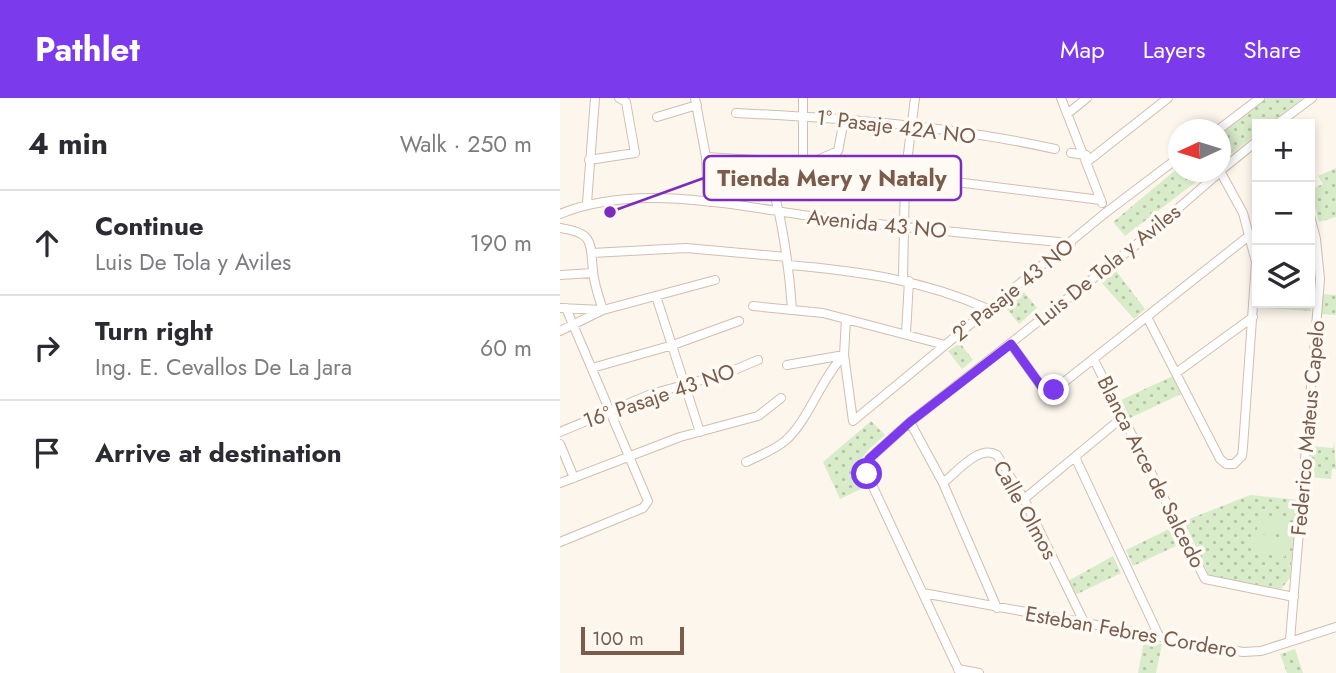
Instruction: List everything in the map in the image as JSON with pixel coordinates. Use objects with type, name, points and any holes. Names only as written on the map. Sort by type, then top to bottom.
[{"type":"street","points":[[587,203],[596,98]]},
{"type":"street","points":[[589,160],[635,153],[629,113],[625,102],[619,98]]},
{"type":"street","points":[[803,98],[806,164]]},
{"type":"street","points":[[906,333],[905,178],[915,98]]},
{"type":"street","points":[[1061,98],[1087,158],[1104,214]]},
{"type":"street","points":[[1067,114],[1087,98]]},
{"type":"street","points":[[1087,158],[1168,98]]},
{"type":"street","points":[[1231,120],[1260,98]]},
{"type":"street","points":[[1284,119],[1312,98]]},
{"type":"street","points":[[657,117],[696,102],[706,157],[708,202]]},
{"type":"street","name":"1° Pasaje 42A NO","points":[[736,113],[844,120],[1055,149]]},
{"type":"street","points":[[806,164],[838,151],[844,120]]},
{"type":"street","name":"Luis De Tola y Aviles","points":[[1231,162],[1252,145]]},
{"type":"street","points":[[1071,153],[1087,158]]},
{"type":"street","points":[[706,157],[759,163],[806,164],[1101,200]]},
{"type":"street","points":[[759,163],[768,175],[787,261],[792,309]]},
{"type":"street","name":"2° Pasaje 43 NO","points":[[844,355],[850,419],[857,420],[1104,214],[1168,166]]},
{"type":"street","name":"Luis De Tola y Aviles","points":[[923,593],[866,466],[869,459],[910,422],[1011,344],[1207,182]]},
{"type":"street","points":[[1147,317],[1220,460],[1226,464],[1234,464],[1242,456],[1256,282],[1250,235],[1227,182]]},
{"type":"street","name":"Avenida 43 NO","points":[[560,215],[587,203],[617,198],[708,202],[904,228],[1071,243]]},
{"type":"street","points":[[560,228],[586,236],[603,310]]},
{"type":"street","points":[[1011,344],[1044,390],[1060,387],[1250,235]]},
{"type":"street","name":"Federico Mateus Capelo","points":[[1290,640],[1320,279],[1315,235]]},
{"type":"street","points":[[592,253],[687,248],[787,261],[906,280],[954,294],[988,309]]},
{"type":"street","points":[[560,275],[593,273]]},
{"type":"street","points":[[560,331],[573,327],[603,310],[715,280]]},
{"type":"street","points":[[656,296],[700,432]]},
{"type":"street","points":[[753,306],[792,309],[846,319],[945,345]]},
{"type":"street","points":[[563,308],[603,310]]},
{"type":"street","points":[[560,542],[647,505],[647,497],[631,456],[563,308]]},
{"type":"street","points":[[1176,373],[1253,317]]},
{"type":"street","points":[[746,462],[787,439],[797,428],[832,368],[844,355],[846,319]]},
{"type":"street","points":[[592,368],[673,345],[739,321]]},
{"type":"street","points":[[787,365],[844,355]]},
{"type":"street","name":"16° Pasaje 43 NO","points":[[560,432],[611,410],[684,384],[727,373],[758,360]]},
{"type":"street","name":"Blanca Arce de Salcedo","points":[[1094,360],[1205,579],[1294,597]]},
{"type":"street","points":[[560,483],[700,432],[758,416],[781,398]]},
{"type":"street","points":[[1024,499],[1124,416]]},
{"type":"street","points":[[910,422],[943,483],[997,608]]},
{"type":"street","points":[[560,444],[574,478]]},
{"type":"street","name":"Calle Olmos","points":[[943,483],[981,452],[990,451],[997,455],[1024,499],[1084,622]]},
{"type":"street","points":[[1075,457],[1158,636]]},
{"type":"street","points":[[923,593],[959,671],[979,673]]},
{"type":"street","name":"Esteban Febres Cordero","points":[[923,593],[1251,653],[1336,627]]},
{"type":"green space","points":[[1266,98],[1303,98],[1276,119],[1252,119],[1252,138],[1231,154],[1231,125]]},
{"type":"green space","points":[[1336,168],[1336,217],[1319,222],[1315,208],[1315,188],[1323,184],[1318,176]]},
{"type":"green space","points":[[1168,176],[1168,182],[1196,182],[1125,236],[1113,222]]},
{"type":"green space","points":[[1114,268],[1145,309],[1134,319],[1100,281]]},
{"type":"green space","points":[[1024,292],[1037,308],[1019,324],[1007,309]]},
{"type":"green space","points":[[1322,294],[1336,295],[1336,315],[1321,314]]},
{"type":"green space","points":[[1261,308],[1311,308],[1311,311]]},
{"type":"green space","points":[[960,343],[973,360],[962,369],[948,351]]},
{"type":"green space","points":[[1173,376],[1181,394],[1130,418],[1121,400]]},
{"type":"green space","points":[[871,421],[885,435],[863,458],[860,470],[863,488],[840,499],[823,462]]},
{"type":"green space","points":[[1334,441],[1336,469],[1332,469],[1331,479],[1309,477],[1311,446],[1333,448]]},
{"type":"green space","points":[[1250,495],[1298,500],[1290,578],[1281,589],[1210,578],[1184,521]]},
{"type":"green space","points":[[1258,516],[1290,520],[1288,535],[1257,530]]},
{"type":"green space","points":[[1169,529],[1176,546],[1133,566],[1126,550]]},
{"type":"green space","points":[[1255,533],[1288,539],[1285,557],[1251,551]]},
{"type":"green space","points":[[1113,556],[1121,573],[1075,595],[1068,581]]},
{"type":"green space","points":[[1144,641],[1162,644],[1156,673],[1138,673]]},
{"type":"green space","points":[[1295,649],[1303,673],[1287,673],[1280,654]]},
{"type":"place","name":"Tienda Mery y Nataly","points":[[610,212]]},
{"type":"route","points":[[867,474],[869,459],[910,422],[1011,344],[1044,390],[1054,390]]}]
